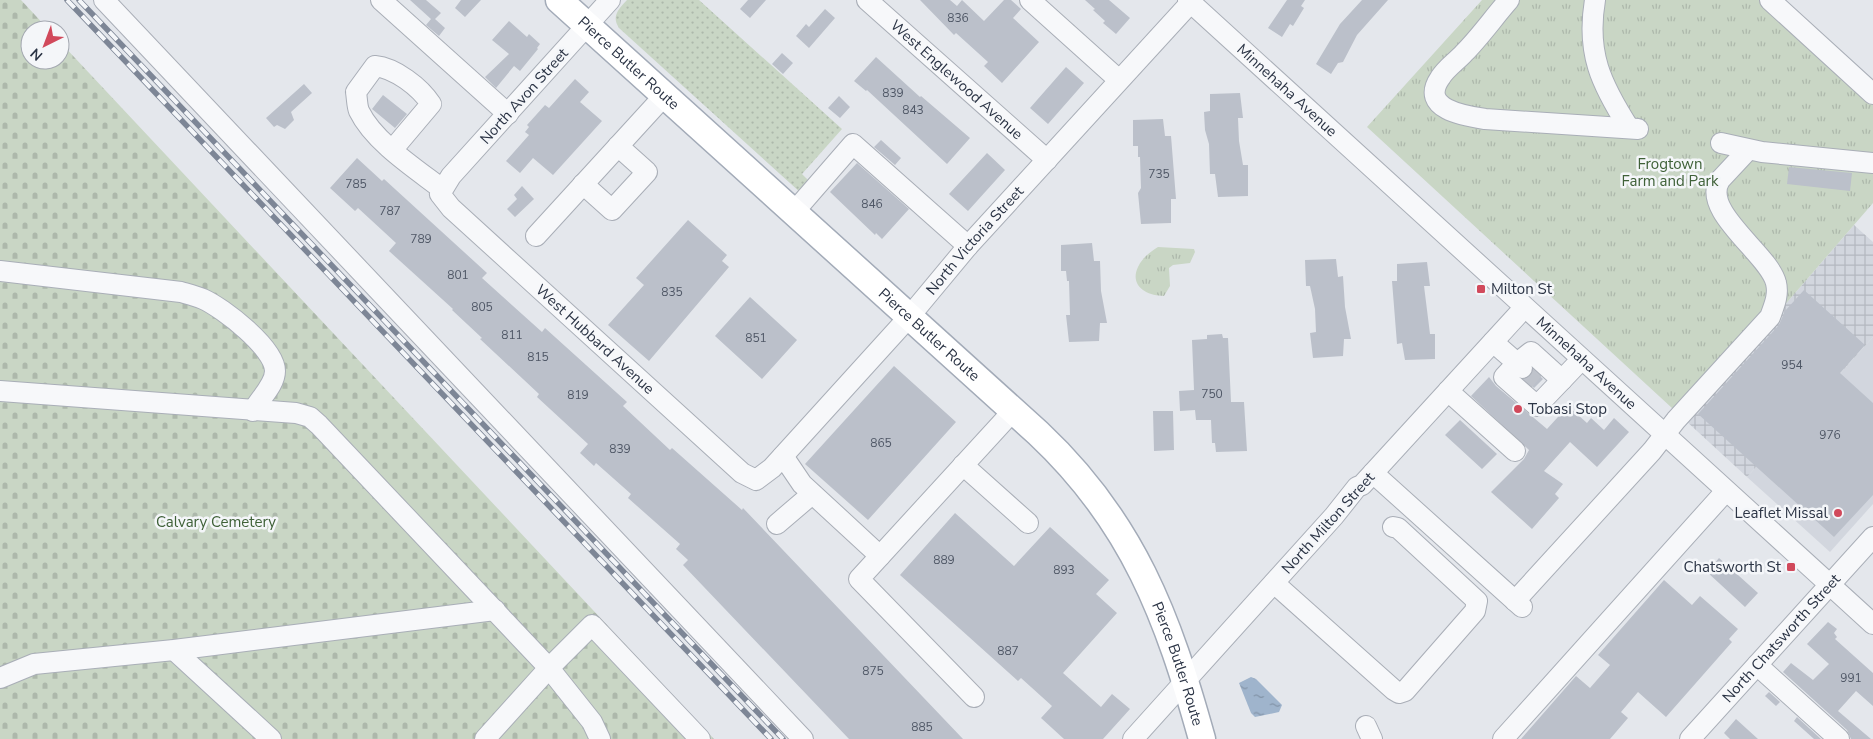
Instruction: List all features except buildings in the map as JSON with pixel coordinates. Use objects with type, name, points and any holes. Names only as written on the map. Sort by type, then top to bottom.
[{"type":"main road","name":"Pierce Butler Route","points":[[559,0],[1059,453],[1079,475],[1118,528],[1164,617],[1185,679],[1202,739]]},
{"type":"street","points":[[104,0],[803,739]]},
{"type":"street","points":[[381,0],[508,114]]},
{"type":"street","name":"North Avon Street","points":[[441,191],[451,176],[610,0]]},
{"type":"street","name":"West Englewood Avenue","points":[[867,0],[1047,160]]},
{"type":"street","points":[[1030,0],[1119,80]]},
{"type":"street","points":[[1509,0],[1466,52],[1440,78],[1435,88],[1436,97],[1442,106],[1448,111],[1460,115],[1485,119],[1633,128],[1598,71],[1592,47],[1591,24],[1595,0]]},
{"type":"street","points":[[1770,0],[1873,94]]},
{"type":"street","name":"North Victoria Street","points":[[756,480],[764,476],[783,456],[909,317],[968,246],[1191,1]]},
{"type":"street","name":"Minnehaha Avenue","points":[[1191,1],[1664,436],[1873,624]]},
{"type":"street","points":[[536,236],[664,96]]},
{"type":"street","points":[[1721,143],[1748,150],[1873,164]]},
{"type":"street","points":[[793,213],[853,144],[968,246]]},
{"type":"street","points":[[583,184],[612,210],[647,172],[618,146]]},
{"type":"street","name":"West Hubbard Avenue","points":[[393,149],[441,191],[451,208],[633,374],[742,473],[756,480]]},
{"type":"street","points":[[1373,474],[1518,604],[1770,317],[1776,300],[1776,283],[1766,265],[1735,229],[1722,210],[1716,194],[1716,186],[1720,180],[1748,150]]},
{"type":"street","points":[[0,271],[181,292],[204,299],[253,337],[272,357],[275,370],[272,383],[253,410]]},
{"type":"street","name":"North Milton Street","points":[[1133,739],[1185,679],[1274,583],[1357,487],[1362,485],[1373,474],[1524,308]]},
{"type":"street","points":[[1493,342],[1519,365]]},
{"type":"street","points":[[1551,385],[1531,352],[1504,377],[1537,406],[1551,385],[1581,360]]},
{"type":"street","points":[[0,391],[296,413],[310,417],[319,424],[549,668],[592,722],[600,739]]},
{"type":"street","points":[[1448,391],[1515,451]]},
{"type":"street","points":[[974,697],[859,579],[1013,411]]},
{"type":"street","points":[[783,456],[802,484],[880,556]]},
{"type":"street","points":[[964,466],[1028,523]]},
{"type":"street","points":[[1503,739],[1726,492]]},
{"type":"street","points":[[777,524],[812,494]]},
{"type":"street","points":[[1274,583],[1399,693],[1405,691],[1477,606],[1477,601],[1398,528],[1394,527]]},
{"type":"street","name":"North Chatsworth Street","points":[[1690,739],[1873,537]]},
{"type":"street","points":[[1452,578],[1469,560]]},
{"type":"street","points":[[0,678],[34,664],[174,650],[495,610]]},
{"type":"street","points":[[485,739],[549,668],[592,625],[700,739]]},
{"type":"street","points":[[174,650],[271,739]]},
{"type":"street","points":[[1757,665],[1839,739]]},
{"type":"shaded area","points":[[1854,225],[1873,242],[1873,337],[1747,477],[1685,420]]},
{"type":"shaded area","points":[[1873,337],[1873,504],[1830,552],[1747,477]]},
{"type":"green space","name":"Calvary Cemetery","points":[[0,0],[21,0],[40,20],[20,20],[20,70],[70,70],[70,53],[714,739],[0,739]]},
{"type":"green space","points":[[627,0],[699,0],[842,129],[802,174],[811,183],[801,193],[619,28],[616,16]]},
{"type":"green space","name":"Frogtown Farm and Park","points":[[1482,0],[1784,0],[1873,81],[1873,203],[1685,420],[1367,127]]},
{"type":"green space","points":[[1158,247],[1194,249],[1195,252],[1190,263],[1173,265],[1169,268],[1170,286],[1164,296],[1146,292],[1141,289],[1136,280],[1138,267],[1142,261]]},
{"type":"water","points":[[1251,677],[1256,679],[1282,705],[1279,712],[1255,717],[1251,713],[1239,683]]},
{"type":"tunnel","points":[[1522,368],[1541,384]]},
{"type":"railway","points":[[67,0],[771,739]]},
{"type":"railway","points":[[79,0],[783,739]]},
{"type":"place","name":"Milton St","points":[[1481,289]]},
{"type":"place","name":"Tobasi Stop","points":[[1518,409]]},
{"type":"place","name":"Leaflet Missal","points":[[1838,513]]},
{"type":"place","name":"Chatsworth St","points":[[1791,567]]}]
